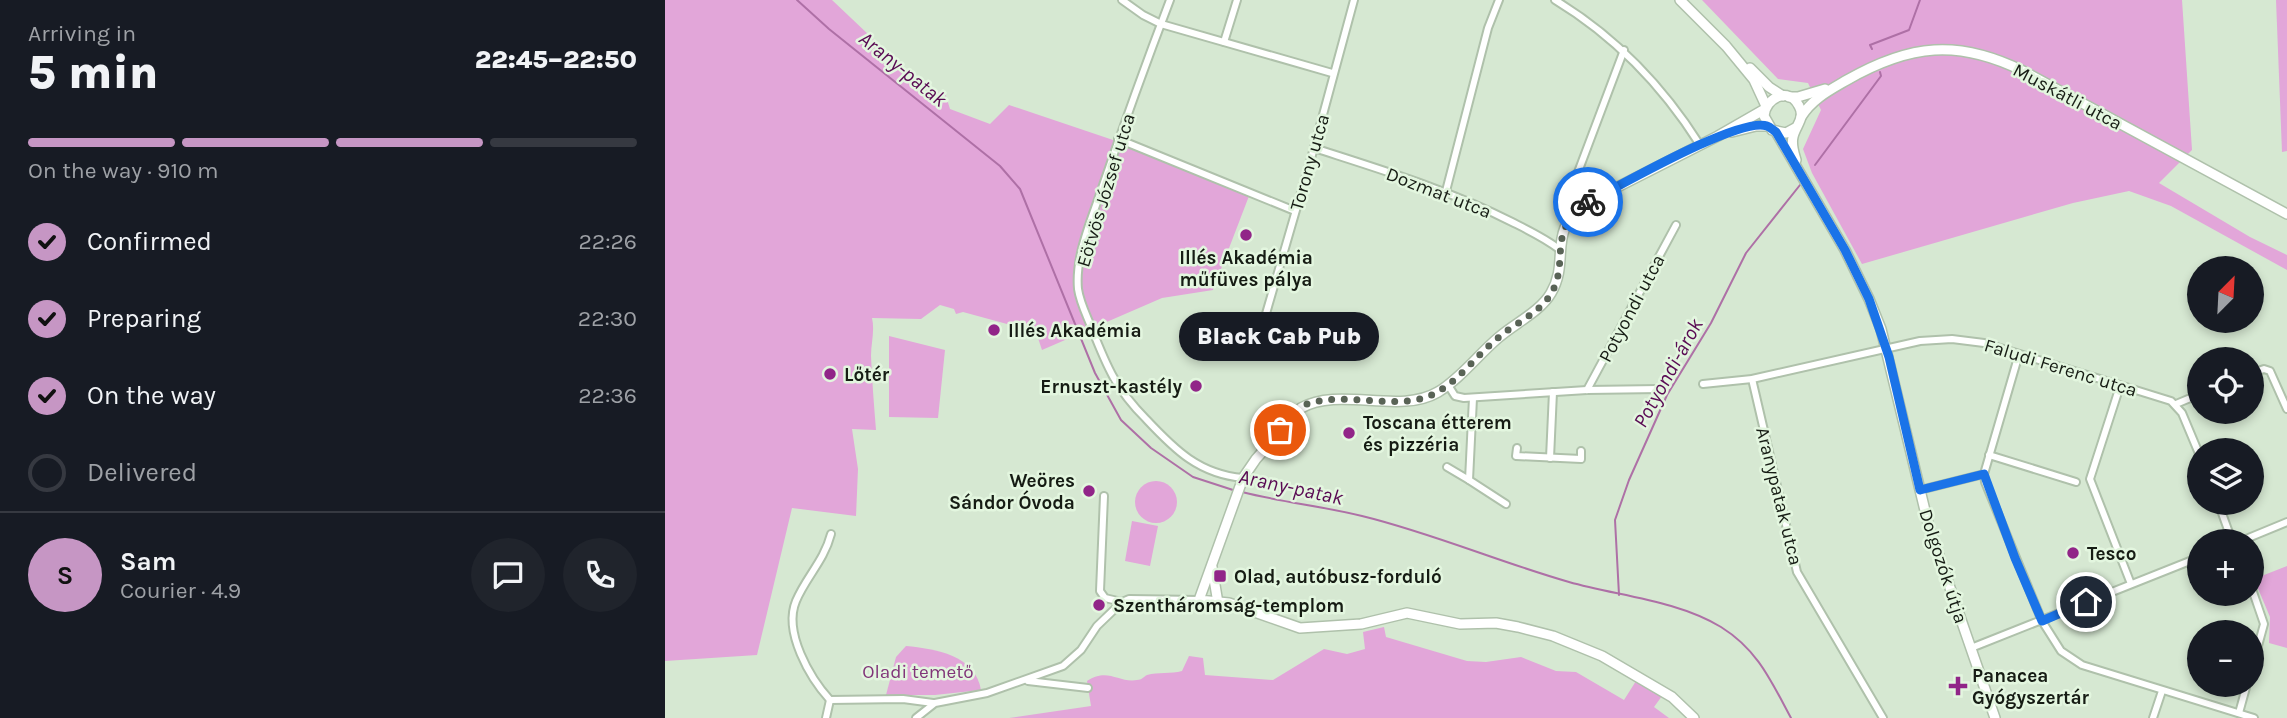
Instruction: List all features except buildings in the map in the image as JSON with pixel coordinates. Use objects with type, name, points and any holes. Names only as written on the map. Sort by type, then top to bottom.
[{"type":"main road","points":[[1680,0],[1726,46],[1753,80],[1765,107],[1765,120],[1772,129]]},
{"type":"main road","points":[[1718,136],[1756,126],[1789,132],[1797,127],[1801,117],[1799,105],[1769,87],[1726,46]]},
{"type":"main road","name":"Muskátli utca","points":[[1801,117],[1811,104],[1837,86],[1880,63],[1911,52],[1955,49],[1990,56],[2034,77],[2287,214]]},
{"type":"main road","name":"Muskátli utca","points":[[1786,96],[1798,97],[1837,86]]},
{"type":"main road","points":[[1694,718],[1672,697],[1619,664],[1581,646],[1506,624],[1460,624],[1395,614],[1361,624],[1300,628],[1241,606],[1199,600],[1242,480],[1292,416],[1307,404],[1330,400],[1416,400],[1436,393],[1496,340],[1542,305],[1553,289],[1563,230],[1570,217],[1588,202],[1759,114],[1773,99],[1786,96]]},
{"type":"main road","name":"Dolgozók útja","points":[[1797,127],[1792,142],[1805,181]]},
{"type":"main road","name":"Dolgozók útja","points":[[1772,129],[1805,181],[1862,283],[1881,329],[1929,527],[1995,718]]},
{"type":"main road","points":[[1212,562],[1217,603]]},
{"type":"street","points":[[1122,0],[1161,24],[1332,74]]},
{"type":"street","name":"Eötvös József utca","points":[[1170,0],[1118,139],[1085,238],[1078,279],[1080,300],[1109,373],[1135,409],[1171,444],[1207,471],[1242,480]]},
{"type":"street","points":[[1224,41],[1237,0]]},
{"type":"street","name":"Torony utca","points":[[1263,324],[1354,0]]},
{"type":"street","points":[[1446,191],[1485,36],[1499,0]]},
{"type":"street","points":[[1555,0],[1624,50],[1664,93],[1700,145]]},
{"type":"street","points":[[1570,217],[1566,204],[1624,50]]},
{"type":"street","points":[[1118,139],[1295,211]]},
{"type":"street","name":"Dozmat utca","points":[[1314,148],[1446,191],[1549,241],[1559,249]]},
{"type":"street","name":"Potyondi utca","points":[[1587,390],[1676,225]]},
{"type":"street","name":"Faludi Ferenc utca","points":[[1703,384],[1752,379],[1920,341],[1952,339],[1976,341],[2176,404]]},
{"type":"street","points":[[2019,354],[1984,474],[2042,621],[2061,650],[2073,661],[2254,718]]},
{"type":"street","points":[[2264,369],[2270,371],[2287,409]]},
{"type":"street","name":"Aranypatak utca","points":[[1752,379],[1797,572],[1883,718]]},
{"type":"street","points":[[1448,385],[1455,396],[1473,397],[1587,390],[1660,389]]},
{"type":"street","points":[[2120,386],[2090,479],[2131,584]]},
{"type":"street","points":[[1550,458],[1553,392]]},
{"type":"street","points":[[1469,480],[1473,397]]},
{"type":"street","points":[[2187,399],[2176,404],[2192,438]]},
{"type":"street","points":[[1517,448],[1516,456],[1550,458],[1581,459],[1581,451]]},
{"type":"street","points":[[1989,455],[2076,482]]},
{"type":"street","points":[[1447,467],[1506,504]]},
{"type":"street","points":[[1920,490],[1984,474]]},
{"type":"street","points":[[1104,496],[1100,591],[1105,598],[1122,602],[1138,598],[1199,600]]},
{"type":"street","points":[[2264,532],[2287,522]]},
{"type":"street","points":[[826,718],[830,699],[808,670],[799,650],[793,619],[796,601],[823,558],[831,534]]},
{"type":"street","points":[[1971,648],[2187,562]]},
{"type":"street","points":[[830,699],[903,699],[935,703],[988,693],[1063,666],[1071,660],[1097,626],[1122,602]]},
{"type":"street","points":[[1026,680],[1088,688]]},
{"type":"street","points":[[2153,718],[2162,691]]},
{"type":"street","points":[[2239,713],[2243,697]]},
{"type":"street","points":[[916,718],[935,703]]},
{"type":"green space","points":[[665,0],[832,0],[907,71],[908,76],[927,90],[945,93],[950,109],[990,124],[1009,105],[1116,141],[1249,196],[1213,290],[1162,298],[1042,350],[1038,338],[1018,327],[963,312],[956,314],[954,309],[940,305],[921,319],[872,318],[871,356],[876,430],[852,429],[858,469],[856,516],[792,508],[757,655],[665,661]]},
{"type":"green space","points":[[1702,0],[2182,0],[2192,150],[2159,183],[2250,237],[2287,255],[2287,270],[2171,206],[2129,191],[2073,203],[1862,264],[1812,173],[1803,149],[1821,110],[1808,83],[1778,79]]},
{"type":"green space","points":[[2276,0],[2287,0],[2287,151],[2282,152]]},
{"type":"green space","points":[[889,336],[945,350],[938,418],[889,417]]},
{"type":"green space","points":[[1156,481],[1171,487],[1177,502],[1171,517],[1156,523],[1141,517],[1135,502],[1141,487]]},
{"type":"green space","points":[[1132,521],[1158,526],[1150,566],[1125,561]]},
{"type":"green space","points":[[2287,566],[2287,648],[2269,643],[2270,617],[2264,603],[2264,575]]},
{"type":"green space","points":[[1384,627],[1386,637],[1467,661],[1486,662],[1521,657],[1556,671],[1576,672],[1624,700],[1636,681],[1662,696],[1654,707],[1669,718],[1009,718],[1091,706],[1087,681],[1094,677],[1107,675],[1137,680],[1151,674],[1182,671],[1189,656],[1203,658],[1205,675],[1273,680],[1324,649],[1347,654],[1365,649],[1363,632]]},
{"type":"green space","name":"Oladi temető","points":[[906,646],[930,649],[963,661],[977,678],[981,690],[935,695],[886,695],[896,657]]},
{"type":"waterway","name":"Arany-patak","points":[[797,0],[829,29],[1000,166],[1020,189],[1095,373],[1121,420],[1151,448],[1193,477],[1233,490]]},
{"type":"waterway","name":"Potyondi-árok","points":[[1872,49],[1870,45],[1909,30],[1920,0]]},
{"type":"waterway","name":"Potyondi-árok","points":[[1815,165],[1881,76],[1880,72]]},
{"type":"waterway","name":"Potyondi-árok","points":[[1619,595],[1615,520],[1629,480],[1667,395],[1711,323],[1746,253],[1800,185]]},
{"type":"waterway","name":"Arany-patak","points":[[1242,492],[1388,523],[1569,582],[1666,605],[1704,618],[1734,636],[1754,656],[1791,718]]},
{"type":"way so far","points":[[1280,430],[1307,404],[1330,400],[1416,400],[1426,398],[1448,385],[1505,332],[1542,305],[1549,296],[1556,278],[1563,230],[1574,212],[1588,202]]},
{"type":"place","name":"Illés Akadémia műfüves pálya","points":[[1246,235]]},
{"type":"place","name":"Illés Akadémia","points":[[994,330]]},
{"type":"place","name":"Lőtér","points":[[830,374]]},
{"type":"place","name":"Ernuszt-kastély","points":[[1196,386]]},
{"type":"place","name":"Black Cab Pub","points":[[1280,430]]},
{"type":"place","name":"Toscana étterem és pizzéria","points":[[1349,433]]},
{"type":"place","name":"Weöres Sándor Óvoda","points":[[1089,491]]},
{"type":"place","name":"Tesco","points":[[2073,553]]},
{"type":"place","name":"Olad, autóbusz-forduló","points":[[1220,576]]},
{"type":"place","name":"Szentháromság-templom","points":[[1099,605]]},
{"type":"place","name":"Panacea Gyógyszertár","points":[[1958,686]]},
{"type":"route","points":[[1588,202],[1718,136],[1756,126],[1768,126],[1776,132],[1845,250],[1869,299],[1889,357],[1920,490],[1984,474],[2042,621],[2086,602]]}]
